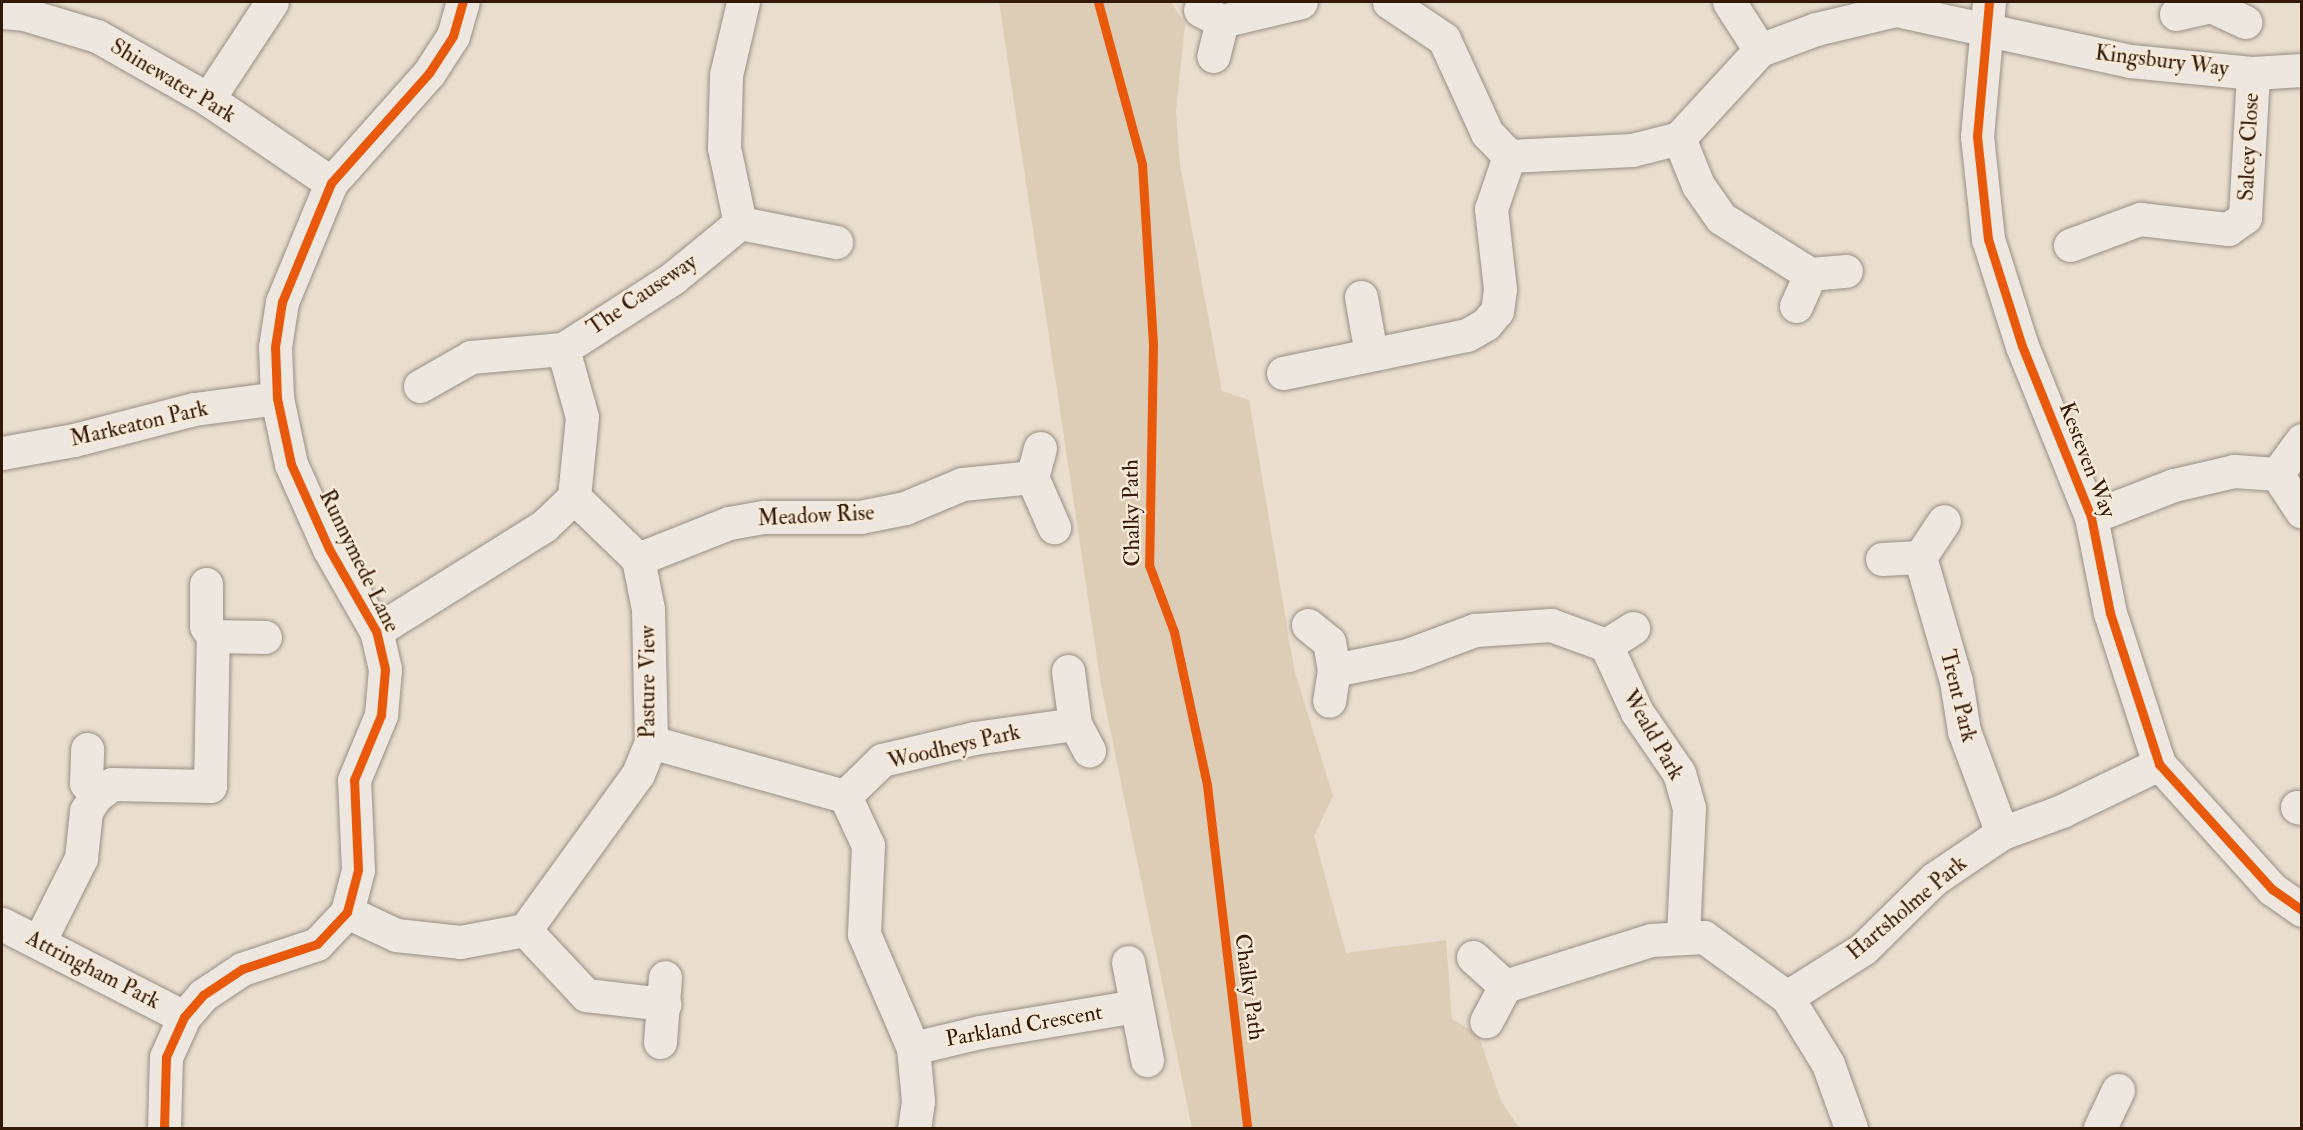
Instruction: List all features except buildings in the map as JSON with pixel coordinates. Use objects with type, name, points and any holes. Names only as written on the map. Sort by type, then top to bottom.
[{"type":"street","points":[[208,99],[272,2]]},
{"type":"street","name":"Runnymede Lane","points":[[164,1128],[166,1057],[184,1017],[202,995],[242,969],[317,944],[347,912],[358,870],[354,780],[381,715],[384,680],[376,631],[328,549],[291,464],[277,398],[275,347],[282,302],[331,183],[429,73],[453,36],[463,2]]},
{"type":"street","points":[[743,2],[726,75],[724,148],[740,223],[836,242]]},
{"type":"street","points":[[1213,56],[1211,16],[1301,2]]},
{"type":"street","points":[[1389,2],[1444,39],[1487,133],[1509,156],[1632,150],[1679,138],[1760,50],[1729,2]]},
{"type":"street","points":[[2176,14],[2211,4],[2245,22]]},
{"type":"street","name":"Shinewater Park","points":[[17,9],[98,36],[208,99],[331,183]]},
{"type":"street","name":"Kingsbury Way","points":[[1760,50],[1816,29],[1896,10],[1989,15],[2130,62],[2253,73],[2301,70]]},
{"type":"street","name":"Kesteven Way","points":[[1989,15],[1977,136],[1988,240],[2022,346],[2091,517],[2110,614],[2159,764],[2272,889],[2301,910]]},
{"type":"street","name":"Salcey Close","points":[[2066,245],[2140,219],[2228,229],[2245,217],[2253,73]]},
{"type":"street","points":[[1679,138],[1698,185],[1721,218],[1810,274],[1846,271]]},
{"type":"street","points":[[1283,373],[1467,335],[1497,311],[1500,289],[1491,209],[1509,156]]},
{"type":"street","name":"The Causeway","points":[[420,386],[471,357],[563,348],[673,278],[740,223]]},
{"type":"street","points":[[1796,306],[1810,274]]},
{"type":"street","points":[[1361,297],[1371,354]]},
{"type":"street","name":"The Causeway","points":[[563,348],[582,417],[574,496]]},
{"type":"street","name":"Markeaton Park","points":[[2,453],[74,440],[194,409],[277,398]]},
{"type":"street","points":[[2277,474],[2301,440]]},
{"type":"street","name":"Meadow Rise","points":[[638,559],[729,523],[764,517],[860,516],[905,508],[962,484],[1036,462],[1054,526]]},
{"type":"street","points":[[2091,517],[2194,480],[2234,471],[2277,474]]},
{"type":"street","points":[[2277,474],[2301,513]]},
{"type":"street","points":[[376,631],[544,526],[574,496],[638,559]]},
{"type":"street","points":[[1882,559],[1920,557],[1944,521]]},
{"type":"street","name":"Trent Park","points":[[1920,557],[1956,681],[1964,731],[2002,832]]},
{"type":"street","name":"Pasture View","points":[[525,930],[585,852],[638,774],[651,742],[648,609],[638,559]]},
{"type":"street","points":[[40,940],[81,858],[86,812],[96,796],[112,784],[210,786],[213,636],[206,626],[206,584]]},
{"type":"street","points":[[1308,625],[1329,642],[1334,670],[1329,701]]},
{"type":"street","points":[[1334,670],[1408,654],[1475,630],[1551,625],[1606,645],[1633,628]]},
{"type":"street","points":[[213,636],[265,637]]},
{"type":"street","name":"Weald Park","points":[[1606,645],[1637,712],[1679,773],[1689,808],[1683,936]]},
{"type":"street","name":"Woodheys Park","points":[[844,796],[882,760],[974,738],[1082,737],[1068,671]]},
{"type":"street","points":[[651,742],[844,796],[868,845],[864,934],[913,1048],[918,1101],[914,1128]]},
{"type":"street","points":[[87,749],[86,783],[96,796]]},
{"type":"street","name":"Hartsholme Park","points":[[1787,997],[1863,949],[1934,879],[2002,832],[2062,811],[2159,764]]},
{"type":"street","points":[[347,912],[396,935],[460,942],[525,930],[586,995],[664,991],[660,1042]]},
{"type":"street","name":"Attringham Park","points":[[2,924],[40,940],[184,1017]]},
{"type":"street","points":[[1486,1021],[1504,986],[1651,940],[1683,936],[1704,937],[1787,997],[1828,1064],[1851,1128]]},
{"type":"street","points":[[1473,957],[1504,986]]},
{"type":"street","points":[[1128,962],[1147,1060]]},
{"type":"street","name":"Parkland Crescent","points":[[913,1048],[980,1032],[1136,1006]]},
{"type":"street","points":[[2095,1128],[2118,1090]]},
{"type":"shaded area","points":[[999,2],[1171,2],[1185,24],[1176,111],[1180,165],[1222,391],[1249,400],[1294,669],[1333,796],[1314,836],[1346,953],[1446,940],[1452,1019],[1478,1034],[1501,1101],[1519,1128],[1192,1128],[1101,685]]},
{"type":"cycle path","points":[[164,1128],[166,1057],[184,1017],[203,995],[242,969],[317,944],[347,912],[358,870],[354,780],[381,715],[385,669],[376,631],[329,549],[291,464],[277,398],[275,347],[282,302],[331,183],[429,73],[453,36],[463,2]]},
{"type":"cycle path","name":"Chalky Path","points":[[1098,2],[1142,164],[1153,345],[1149,565],[1174,632],[1207,785],[1247,1128]]},
{"type":"cycle path","points":[[1989,2],[1977,136],[1988,239],[2022,346],[2091,517],[2110,613],[2159,764],[2272,889],[2302,910]]}]
